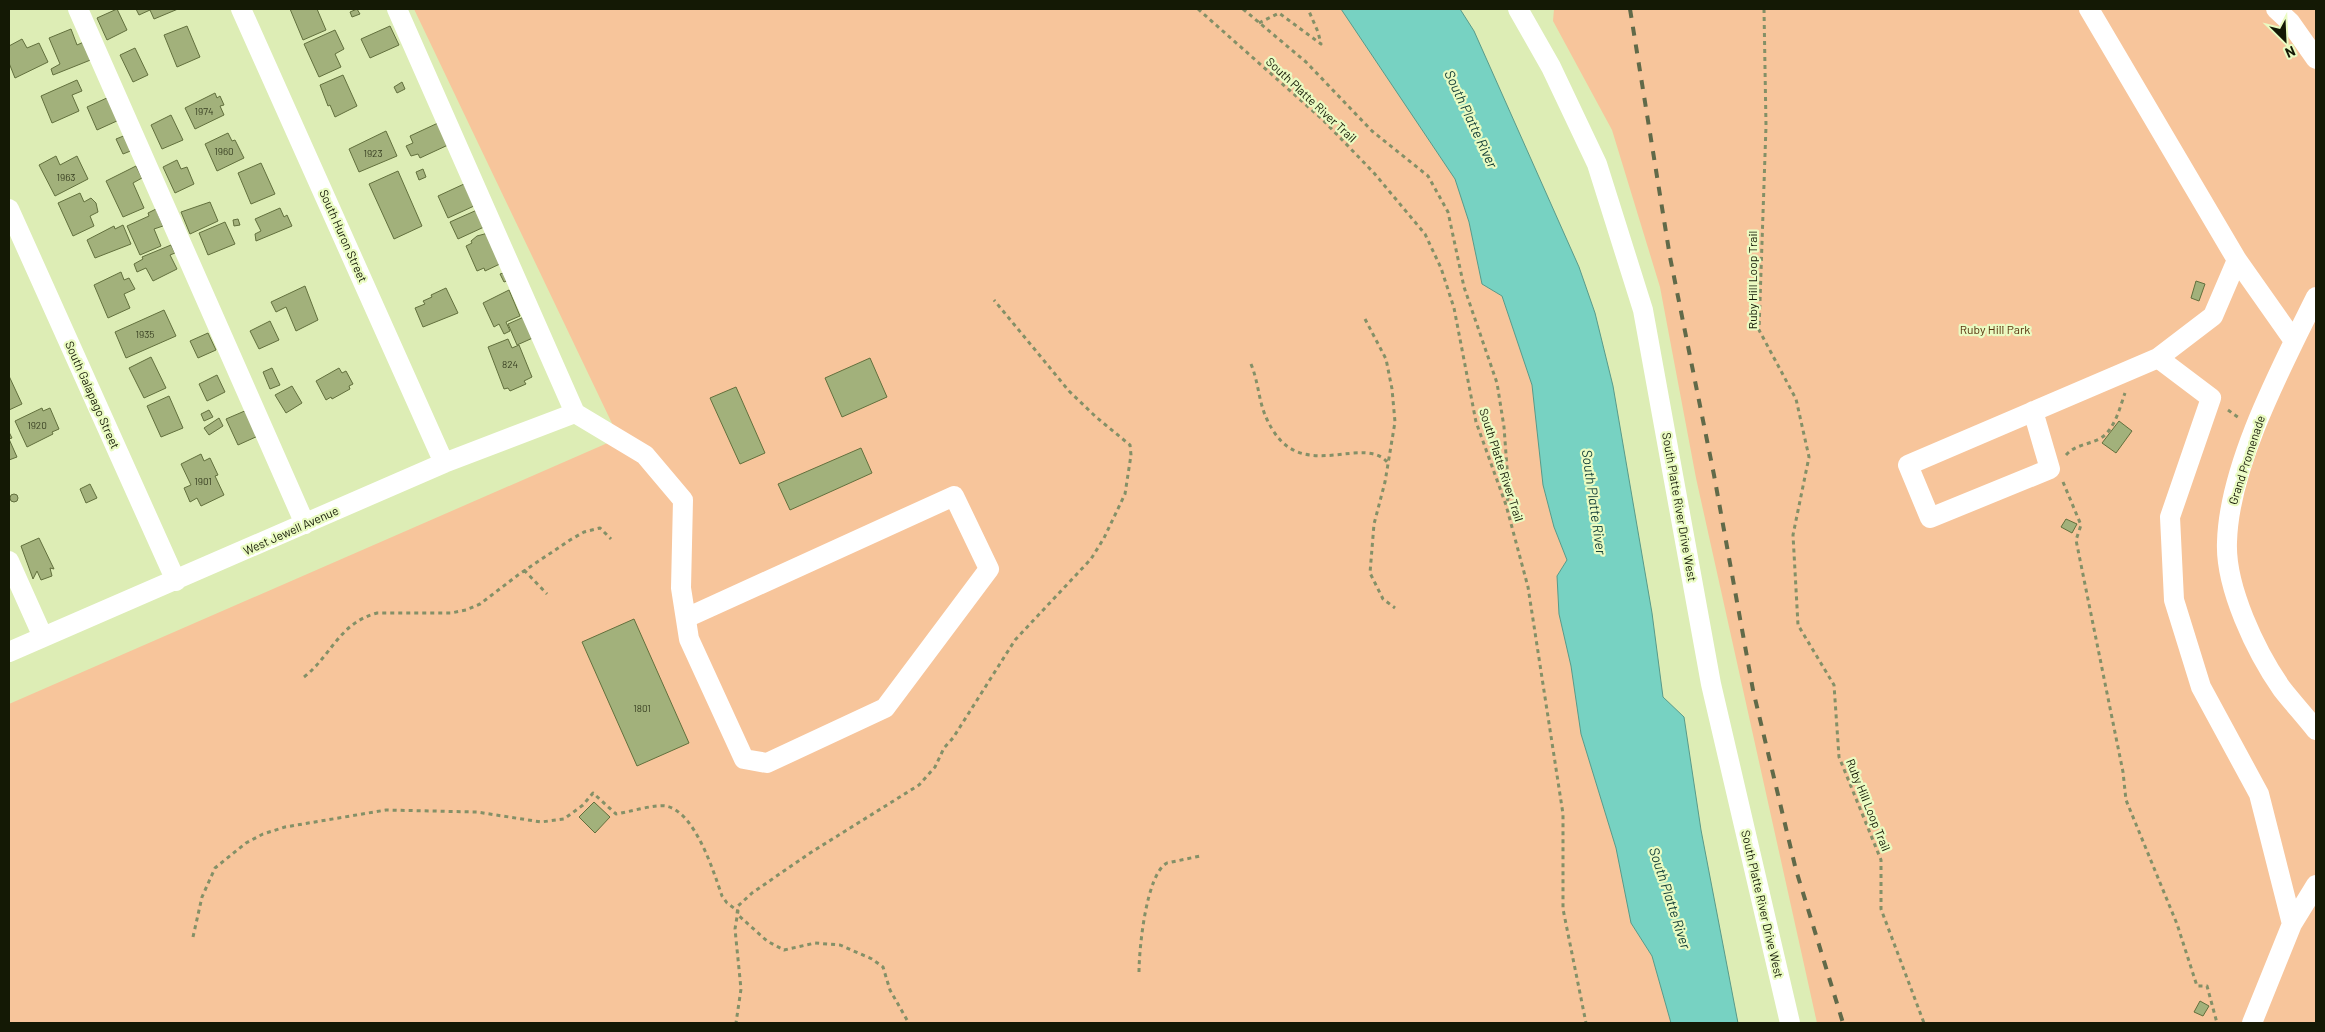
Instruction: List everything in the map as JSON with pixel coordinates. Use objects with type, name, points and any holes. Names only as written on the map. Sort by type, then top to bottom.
[{"type":"street","points":[[78,9],[305,524]]},
{"type":"street","name":"South Huron Street","points":[[241,9],[444,463]]},
{"type":"street","points":[[397,9],[575,413],[645,455],[683,500],[681,588],[689,639],[744,759],[767,763],[886,708],[989,569],[954,496],[686,618]]},
{"type":"street","name":"South Platte River Drive West","points":[[1518,9],[1551,68],[1597,164],[1643,310],[1710,684],[1790,1023]]},
{"type":"street","points":[[2089,9],[2237,260],[2294,341]]},
{"type":"street","points":[[2276,9],[2290,22],[2316,58]]},
{"type":"street","name":"South Galapago Street","points":[[9,209],[176,581]]},
{"type":"street","points":[[2033,412],[2050,469],[1930,518],[1908,465],[2158,358],[2213,316],[2237,260]]},
{"type":"street","name":"Grand Promenade","points":[[2316,297],[2254,430],[2232,499],[2226,542],[2231,580],[2262,657],[2282,689],[2316,730]]},
{"type":"street","points":[[2158,358],[2211,398],[2170,517],[2174,600],[2201,687],[2259,794],[2292,924]]},
{"type":"street","name":"West Jewell Avenue","points":[[9,652],[444,463],[575,413]]},
{"type":"street","points":[[9,561],[43,637]]},
{"type":"street","points":[[2252,1023],[2292,924],[2316,885]]},
{"type":"path","name":"South Platte River Trail","points":[[1198,9],[1322,120],[1374,173],[1424,234],[1442,268],[1454,308],[1476,422],[1506,505],[1528,587],[1563,814],[1564,909],[1586,1023]]},
{"type":"path","points":[[1243,9],[1306,62],[1372,131],[1428,176],[1448,212],[1464,286],[1497,383],[1504,427],[1509,495],[1506,505]]},
{"type":"path","points":[[1259,22],[1278,13],[1321,44],[1308,9]]},
{"type":"path","name":"Ruby Hill Loop Trail","points":[[1764,9],[1766,126],[1759,330],[1796,399],[1809,457],[1793,535],[1798,625],[1834,685],[1839,757],[1881,860],[1881,909],[1924,1023]]},
{"type":"path","points":[[736,1023],[741,989],[735,929],[738,906],[752,893],[810,853],[919,785],[935,767],[944,748],[953,738],[1015,640],[1091,559],[1104,538],[1125,494],[1131,455],[1130,445],[1096,417],[1064,385],[994,300]]},
{"type":"path","points":[[1365,319],[1386,359],[1392,389],[1395,422],[1382,497],[1374,524],[1370,573],[1383,599],[1396,608]]},
{"type":"path","points":[[1251,364],[1263,413],[1274,433],[1286,445],[1295,451],[1320,457],[1371,453],[1388,463]]},
{"type":"path","points":[[2062,460],[2071,450],[2102,437],[2116,418],[2133,368]]},
{"type":"path","points":[[2211,398],[2254,430]]},
{"type":"path","points":[[2060,474],[2081,525],[2076,540],[2120,753],[2126,800],[2177,924],[2197,986],[2206,986],[2217,1023]]},
{"type":"path","points":[[304,677],[312,670],[337,638],[366,616],[377,613],[451,613],[466,610],[480,604],[524,570],[570,540],[594,528],[603,529],[611,540]]},
{"type":"path","points":[[524,570],[547,594]]},
{"type":"path","points":[[193,936],[202,897],[215,868],[246,843],[264,834],[285,827],[386,810],[477,812],[541,822],[564,818],[583,805],[594,793],[616,814],[665,806],[678,810],[685,817],[700,840],[722,896],[727,903],[738,911],[738,914],[752,930],[774,947],[784,950],[815,943],[840,945],[872,959],[883,967],[890,990],[907,1020]]},
{"type":"path","points":[[1139,972],[1147,904],[1153,881],[1163,865],[1200,856]]},
{"type":"green space","points":[[414,9],[1341,9],[1455,179],[1469,222],[1482,284],[1502,296],[1532,385],[1543,485],[1554,527],[1567,560],[1557,576],[1559,614],[1571,666],[1581,734],[1616,848],[1631,923],[1652,956],[1671,1023],[9,1023],[9,704],[619,438]]},
{"type":"green space","name":"Ruby Hill Park","points":[[1554,9],[2316,9],[2316,1023],[1817,1023],[1696,478],[1660,287],[1612,130],[1553,21]]},
{"type":"water","name":"South Platte River","points":[[1341,9],[1460,9],[1474,31],[1579,267],[1595,313],[1613,386],[1652,613],[1663,697],[1684,717],[1701,830],[1738,1023],[1671,1023],[1652,956],[1631,923],[1616,848],[1581,734],[1571,666],[1559,614],[1557,576],[1567,560],[1554,527],[1543,485],[1532,385],[1502,296],[1482,284],[1469,222],[1455,179]]},
{"type":"building","points":[[117,9],[127,30],[107,40],[97,18]]},
{"type":"building","points":[[136,9],[178,9],[154,19],[150,10],[139,15]]},
{"type":"building","points":[[290,9],[317,9],[326,30],[303,40]]},
{"type":"building","points":[[357,9],[360,14],[352,17],[350,12]]},
{"type":"building","points":[[187,26],[200,57],[177,67],[164,35]]},
{"type":"building","points":[[390,26],[399,45],[370,58],[361,39]]},
{"type":"building","points":[[71,29],[77,45],[86,41],[93,59],[53,75],[51,69],[60,64],[49,38]]},
{"type":"building","points":[[335,30],[344,49],[335,54],[341,67],[319,77],[304,44]]},
{"type":"building","points":[[22,39],[27,48],[39,43],[48,62],[15,78],[9,63],[9,46]]},
{"type":"building","points":[[135,48],[148,75],[133,82],[120,55]]},
{"type":"building","points":[[343,75],[357,106],[335,117],[330,105],[328,106],[320,85]]},
{"type":"building","points":[[77,80],[82,91],[72,95],[79,111],[52,123],[41,96]]},
{"type":"building","points":[[402,82],[405,89],[397,93],[394,87]]},
{"type":"building","points":[[215,93],[217,98],[220,96],[224,105],[220,106],[224,115],[195,129],[185,108]]},
{"type":"building","points":[[109,97],[119,120],[97,130],[87,107]]},
{"type":"building","points":[[171,115],[183,140],[162,149],[151,125]]},
{"type":"building","points":[[438,123],[448,145],[420,158],[418,154],[411,156],[406,146],[413,143],[410,136]]},
{"type":"building","points":[[386,131],[397,156],[359,172],[349,149]]},
{"type":"building","points":[[228,133],[232,141],[235,140],[244,158],[217,171],[205,144]]},
{"type":"building","points":[[126,135],[133,150],[123,154],[116,139]]},
{"type":"building","points":[[56,156],[60,165],[77,156],[88,179],[55,196],[39,165]]},
{"type":"building","points":[[177,160],[181,169],[187,167],[194,184],[175,193],[163,167]]},
{"type":"building","points":[[261,163],[275,194],[251,204],[238,173]]},
{"type":"building","points":[[136,166],[142,178],[133,183],[144,208],[123,217],[106,181]]},
{"type":"building","points":[[423,169],[426,177],[419,180],[416,172]]},
{"type":"building","points":[[398,171],[422,226],[394,239],[369,184]]},
{"type":"building","points":[[464,184],[474,206],[448,218],[438,196]]},
{"type":"building","points":[[80,193],[84,202],[91,198],[96,203],[98,212],[90,216],[94,226],[73,236],[58,203]]},
{"type":"building","points":[[210,202],[218,221],[190,234],[181,212]]},
{"type":"building","points":[[280,208],[284,217],[287,215],[292,226],[256,241],[255,234],[261,231],[255,219]]},
{"type":"building","points":[[156,209],[163,226],[154,229],[161,246],[140,255],[127,226],[149,216],[148,213]]},
{"type":"building","points":[[477,210],[484,227],[458,239],[450,222]]},
{"type":"building","points":[[238,219],[240,225],[234,226],[233,220]]},
{"type":"building","points":[[225,222],[235,244],[208,255],[199,233]]},
{"type":"building","points":[[123,225],[131,244],[95,258],[87,240],[114,226],[115,229]]},
{"type":"building","points":[[488,233],[502,263],[485,271],[484,268],[477,271],[466,246],[472,243],[471,241],[477,236]]},
{"type":"building","points":[[171,245],[175,253],[170,255],[177,269],[153,281],[146,268],[137,272],[134,264],[143,259],[142,257]]},
{"type":"building","points":[[121,272],[124,280],[129,278],[135,289],[124,294],[130,308],[108,318],[94,285]]},
{"type":"building","points":[[506,272],[509,280],[504,282],[500,274]]},
{"type":"building","points":[[2196,281],[2205,284],[2199,301],[2191,298]]},
{"type":"building","points":[[305,286],[318,320],[296,331],[286,307],[276,312],[271,302]]},
{"type":"building","points":[[446,288],[458,313],[423,327],[415,308],[425,304],[423,301],[432,297],[431,295]]},
{"type":"building","points":[[509,290],[520,316],[506,322],[510,331],[504,334],[499,324],[494,327],[483,303]]},
{"type":"building","points":[[164,310],[176,336],[126,358],[115,332]]},
{"type":"building","points":[[526,316],[535,337],[517,345],[508,324]]},
{"type":"building","points":[[270,321],[279,340],[259,349],[250,331]]},
{"type":"building","points":[[208,333],[216,350],[198,358],[190,341]]},
{"type":"building","points":[[508,339],[512,348],[519,345],[532,377],[524,381],[526,384],[510,391],[508,388],[504,389],[488,347]]},
{"type":"building","points":[[151,357],[166,388],[144,398],[129,368]]},
{"type":"building","points":[[870,358],[887,397],[842,417],[825,378]]},
{"type":"building","points":[[272,368],[280,385],[270,389],[263,372]]},
{"type":"building","points":[[339,368],[342,373],[346,371],[353,384],[349,386],[350,389],[332,399],[331,397],[326,400],[316,381]]},
{"type":"building","points":[[217,375],[225,392],[207,401],[199,384]]},
{"type":"building","points":[[9,376],[22,404],[9,410]]},
{"type":"building","points":[[292,386],[302,403],[286,413],[275,395]]},
{"type":"building","points":[[736,387],[765,453],[740,464],[710,398]]},
{"type":"building","points":[[169,396],[183,428],[161,437],[147,406]]},
{"type":"building","points":[[42,408],[43,411],[50,408],[59,429],[27,447],[15,421]]},
{"type":"building","points":[[209,410],[213,417],[204,421],[201,414]]},
{"type":"building","points":[[247,410],[258,436],[238,445],[226,419]]},
{"type":"building","points":[[219,418],[223,426],[209,435],[204,428]]},
{"type":"building","points":[[2119,421],[2132,431],[2116,453],[2102,443]]},
{"type":"building","points":[[9,439],[17,457],[9,460]]},
{"type":"building","points":[[861,448],[872,473],[790,510],[778,484]]},
{"type":"building","points":[[201,454],[204,461],[210,458],[218,475],[215,476],[224,495],[201,506],[197,498],[190,502],[184,488],[191,485],[181,464]]},
{"type":"building","points":[[90,484],[97,498],[86,503],[80,489]]},
{"type":"building","points":[[14,494],[18,498],[14,502],[10,498]]},
{"type":"building","points":[[2066,519],[2077,524],[2072,533],[2061,527]]},
{"type":"building","points":[[39,538],[54,569],[50,568],[52,576],[41,580],[37,571],[33,579],[21,546]]},
{"type":"building","points":[[634,619],[689,743],[637,766],[582,642]]},
{"type":"building","points":[[594,802],[610,817],[595,833],[579,817]]},
{"type":"building","points":[[2200,1001],[2209,1006],[2203,1016],[2194,1012]]},
{"type":"railway","points":[[1630,9],[1670,257],[1714,475],[1753,690],[1796,870],[1843,1023]]}]
